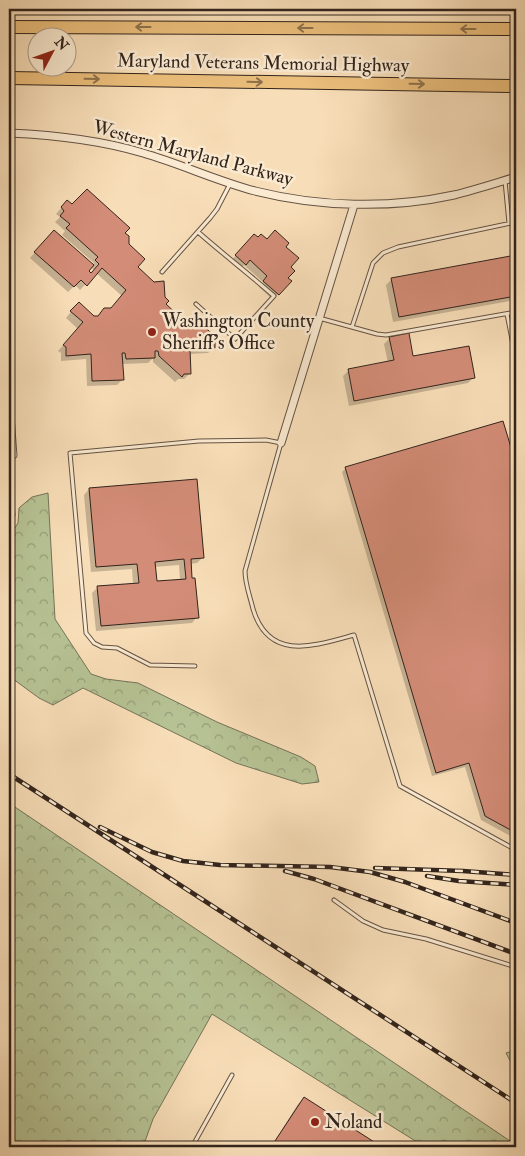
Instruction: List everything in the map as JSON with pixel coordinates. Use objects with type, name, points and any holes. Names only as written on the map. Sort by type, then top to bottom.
[{"type":"highway","name":"Maryland Veterans Memorial Highway","points":[[9,27],[516,29]]},
{"type":"highway","name":"Maryland Veterans Memorial Highway","points":[[9,78],[516,86]]},
{"type":"street","name":"Western Maryland Parkway","points":[[9,133],[68,137],[110,145],[144,153],[255,191],[289,198],[354,205],[422,200],[453,195],[516,177]]},
{"type":"street","points":[[281,443],[354,205]]},
{"type":"lane","points":[[505,180],[508,223]]},
{"type":"lane","points":[[162,272],[217,209],[230,184]]},
{"type":"lane","points":[[352,327],[373,263],[383,253],[398,247],[516,222]]},
{"type":"lane","points":[[196,304],[235,339],[274,296],[198,232]]},
{"type":"lane","points":[[319,318],[386,335],[516,312]]},
{"type":"lane","points":[[507,314],[516,360]]},
{"type":"lane","points":[[9,375],[15,456],[9,457]]},
{"type":"lane","points":[[194,666],[150,665],[117,648],[102,647],[94,643],[86,633],[70,453],[198,441],[266,440],[281,443],[245,571],[245,582],[257,621],[264,633],[284,645],[306,647],[354,635],[400,786],[516,850]]},
{"type":"lane","points":[[9,474],[14,515],[9,520]]},
{"type":"lane","points":[[334,900],[363,921],[383,930],[426,939],[516,967]]},
{"type":"lane","points":[[192,1147],[232,1075]]},
{"type":"green space","points":[[48,493],[55,619],[91,674],[106,679],[138,683],[217,722],[301,757],[315,766],[319,782],[302,784],[236,763],[83,688],[53,705],[39,698],[9,676],[9,537],[18,523],[19,508],[32,497]]},
{"type":"green space","points":[[9,803],[516,1145],[516,1147],[425,1147],[212,1014],[153,1119],[143,1147],[9,1147]]},
{"type":"green space","points":[[516,1050],[516,1072],[506,1053]]},
{"type":"building","points":[[87,189],[130,228],[125,233],[129,236],[129,244],[145,259],[138,267],[154,282],[164,281],[165,297],[169,301],[166,304],[181,318],[193,317],[217,338],[215,348],[190,349],[191,374],[184,374],[182,377],[159,356],[158,351],[155,351],[155,358],[126,359],[125,353],[122,353],[124,380],[92,381],[91,354],[66,356],[66,347],[63,345],[83,322],[70,311],[79,302],[94,316],[98,316],[104,308],[111,308],[126,290],[102,268],[87,286],[81,280],[74,287],[34,252],[54,230],[94,265],[89,271],[91,273],[99,264],[95,260],[98,257],[66,228],[70,224],[60,216],[64,211],[61,207],[67,200],[72,204]]},
{"type":"building","points":[[275,230],[289,243],[286,247],[299,258],[291,267],[295,271],[288,278],[292,281],[279,295],[263,281],[267,276],[250,260],[246,265],[235,255],[254,234],[258,237],[261,234],[267,239]]},
{"type":"building","points":[[516,255],[516,296],[399,317],[391,278]]},
{"type":"building","points":[[409,333],[413,356],[469,346],[475,378],[354,401],[348,369],[394,360],[389,337]]},
{"type":"building","points":[[503,421],[516,464],[516,833],[485,816],[469,763],[436,773],[345,467]]},
{"type":"building","points":[[197,479],[204,558],[191,559],[192,578],[195,578],[199,618],[101,626],[97,586],[139,583],[137,564],[96,567],[89,488]],"holes":[[[184,559],[186,579],[157,581],[155,562]]]},
{"type":"building","name":"Noland","points":[[304,1097],[382,1147],[271,1147]]},
{"type":"railway","points":[[9,774],[516,1103]]},
{"type":"railway","points":[[100,827],[152,852],[183,861],[220,865],[330,867],[370,872],[405,882],[516,923]]},
{"type":"railway","points":[[375,868],[516,875]]},
{"type":"railway","points":[[285,871],[314,879],[516,954]]},
{"type":"railway","points":[[427,876],[459,881],[516,885]]},
{"type":"place","name":"Washington County Sheriff's Office","points":[[152,332]]},
{"type":"place","name":"Noland","points":[[315,1122]]}]
